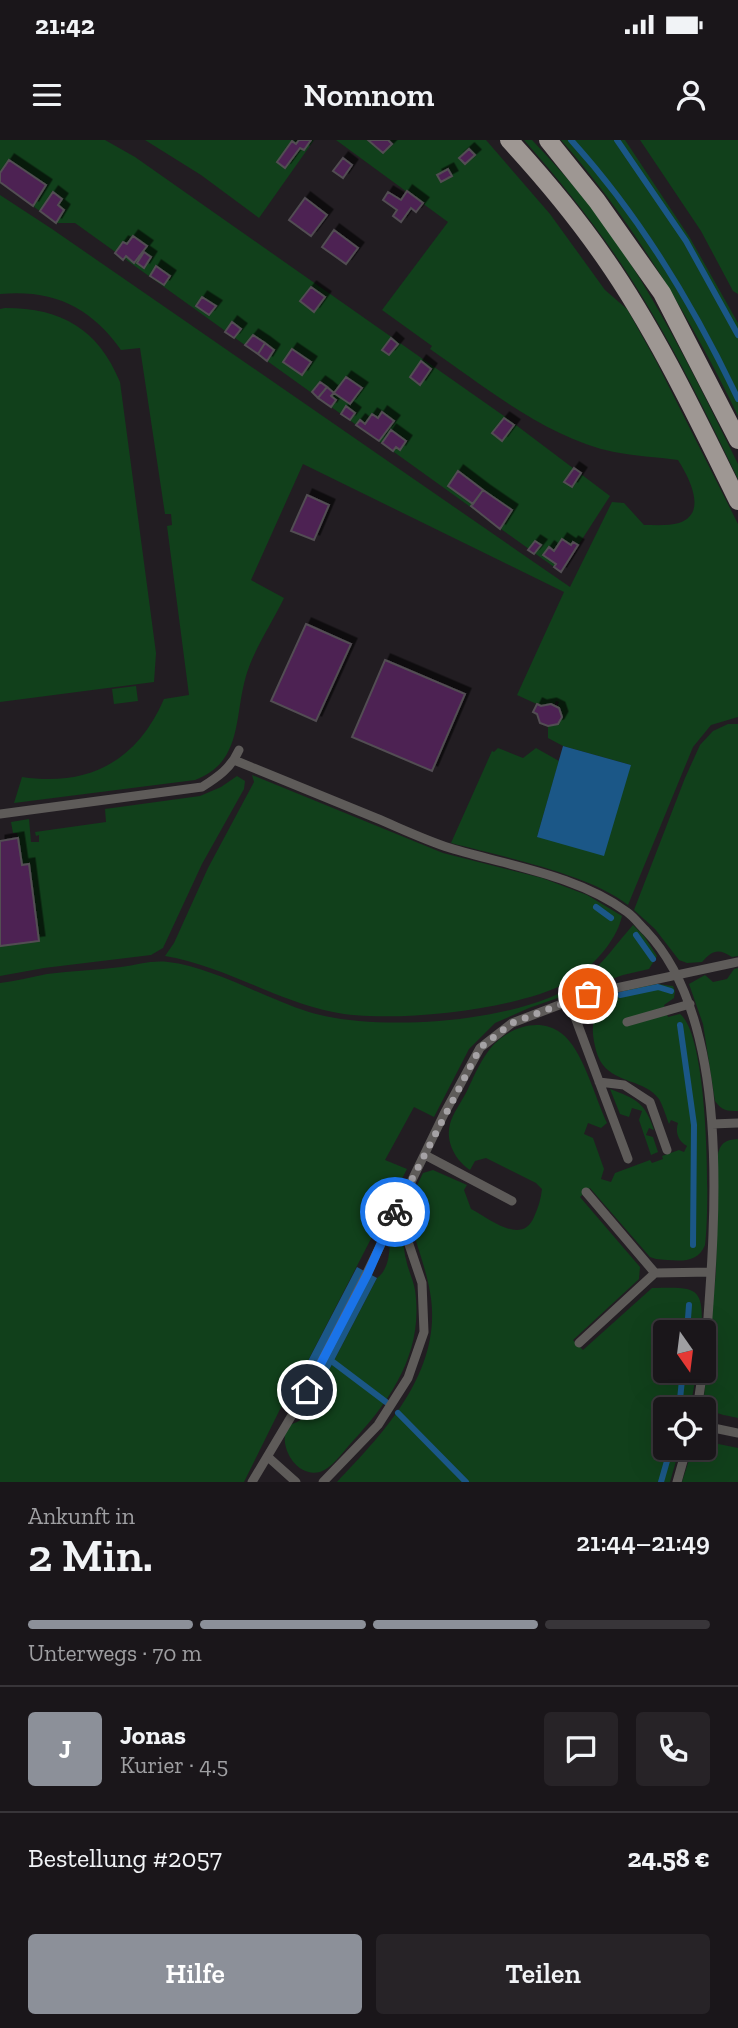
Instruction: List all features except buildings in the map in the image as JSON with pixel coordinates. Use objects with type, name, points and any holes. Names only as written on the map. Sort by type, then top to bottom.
[{"type":"main road","points":[[509,140],[577,219],[637,307],[672,369],[738,501]]},
{"type":"main road","points":[[548,140],[597,201],[662,293],[738,440]]},
{"type":"lane","points":[[0,814],[202,787],[221,775],[239,750]]},
{"type":"lane","points":[[234,760],[447,847],[590,890],[629,913],[660,946],[677,974],[700,1037],[712,1124],[713,1237],[708,1320]]},
{"type":"lane","points":[[252,1482],[313,1378],[480,1048],[512,1023],[588,994],[738,962]]},
{"type":"lane","points":[[569,1001],[628,1159]]},
{"type":"lane","points":[[627,1021],[690,1004]]},
{"type":"lane","points":[[599,1082],[624,1085],[650,1102],[667,1150]]},
{"type":"lane","points":[[712,1124],[738,1123]]},
{"type":"lane","points":[[425,1155],[512,1201]]},
{"type":"lane","points":[[586,1192],[655,1273]]},
{"type":"lane","points":[[323,1482],[378,1425],[408,1378],[424,1332],[422,1283],[397,1209]]},
{"type":"lane","points":[[579,1343],[655,1273],[711,1272]]},
{"type":"lane","points":[[716,1428],[738,1433]]},
{"type":"lane","points":[[268,1457],[296,1482]]},
{"type":"lane","points":[[677,1482],[683,1460]]},
{"type":"green space","points":[[0,140],[105,140],[135,157],[504,416],[610,496],[561,572],[75,223],[56,223],[0,182]]},
{"type":"green space","points":[[145,140],[314,140],[259,218],[201,175]]},
{"type":"green space","points":[[336,140],[486,140],[550,214],[605,290],[627,309],[738,524],[738,717],[711,725],[693,747],[628,905],[591,884],[568,875],[451,843],[492,751],[498,748],[523,758],[536,748],[559,761],[537,837],[631,765],[563,746],[548,738],[548,726],[558,724],[562,717],[557,707],[559,702],[541,706],[517,695],[564,592],[303,464],[251,580],[284,598],[249,666],[234,737],[222,762],[195,780],[14,803],[22,777],[69,778],[108,765],[125,754],[140,739],[164,699],[189,695],[167,526],[172,525],[171,514],[165,514],[140,348],[121,350],[97,322],[84,312],[54,298],[19,293],[0,294],[0,195],[570,587],[612,502],[624,503],[644,525],[679,523],[693,511],[694,494],[678,460],[614,452],[589,445],[541,423],[495,395],[430,349],[432,346],[382,310],[448,222]]},
{"type":"green space","points":[[524,140],[532,140],[568,180],[632,266],[670,330],[738,464],[738,479],[682,367],[633,281],[589,218]]},
{"type":"green space","points":[[561,140],[625,140],[690,238],[738,323],[738,416],[659,272],[613,204]]},
{"type":"green space","points":[[640,140],[738,140],[738,294],[733,291],[701,231]]},
{"type":"green space","points":[[0,309],[44,312],[76,325],[101,348],[120,382],[156,653],[154,682],[0,702]]},
{"type":"green space","points":[[136,686],[138,701],[114,704],[112,689]]},
{"type":"green space","points":[[728,724],[738,724],[738,956],[716,952],[702,962],[687,963],[679,960],[655,929],[634,910],[700,745],[713,731]]},
{"type":"green space","points":[[252,775],[443,853],[542,878],[587,895],[622,916],[619,926],[600,955],[583,972],[564,984],[515,1001],[417,1015],[357,1015],[333,1012],[291,1000],[208,967],[165,956],[254,782]]},
{"type":"green space","points":[[237,776],[245,781],[244,789],[202,864],[163,948],[151,955],[0,976],[0,946],[39,941],[29,865],[22,865],[17,833],[13,833],[11,822],[29,819],[31,842],[39,842],[39,835],[36,836],[35,832],[106,822],[105,809],[200,796]]},
{"type":"green space","points":[[633,925],[657,956],[649,969],[623,975],[529,1008],[495,1023],[469,1049],[434,1117],[414,1107],[385,1160],[407,1169],[296,1384],[291,1387],[244,1482],[0,1482],[0,983],[47,974],[168,962],[221,976],[309,1012],[338,1018],[372,1022],[449,1020],[488,1015],[557,995],[590,974]]},
{"type":"green space","points":[[738,968],[738,1111],[734,1111],[722,1109],[715,1101],[703,1024],[689,984],[705,975],[713,982],[727,979],[734,969]]},
{"type":"green space","points":[[657,984],[673,986],[674,998],[664,1005],[668,1017],[680,1014],[690,1029],[697,1054],[707,1161],[705,1245],[701,1252],[691,1259],[677,1261],[650,1257],[590,1188],[580,1197],[640,1267],[639,1279],[573,1340],[583,1350],[652,1288],[687,1289],[699,1297],[702,1320],[653,1320],[653,1383],[695,1383],[692,1397],[653,1397],[653,1460],[676,1460],[670,1482],[337,1482],[392,1420],[420,1373],[428,1347],[432,1320],[430,1292],[408,1204],[423,1173],[433,1170],[467,1185],[464,1190],[471,1209],[505,1228],[522,1229],[529,1225],[538,1207],[542,1189],[536,1183],[486,1158],[475,1161],[470,1170],[460,1162],[450,1144],[449,1131],[453,1116],[481,1062],[494,1045],[511,1032],[531,1025],[552,1028],[569,1040],[582,1062],[607,1123],[601,1128],[588,1123],[584,1134],[593,1138],[604,1169],[601,1179],[611,1182],[615,1173],[650,1160],[652,1163],[679,1150],[684,1152],[687,1146],[678,1136],[678,1123],[671,1120],[669,1124],[659,1099],[646,1088],[609,1071],[596,1051],[593,1038],[594,1021],[598,1011],[613,996],[634,988]]},
{"type":"green space","points":[[610,1089],[633,1099],[643,1107],[654,1130],[649,1128],[646,1135],[653,1137],[658,1152],[651,1155],[639,1120],[642,1111],[632,1108],[629,1117],[620,1114]]},
{"type":"green space","points":[[738,1139],[738,1418],[716,1412],[716,1397],[704,1397],[705,1383],[716,1383],[716,1320],[711,1320],[716,1272],[718,1154],[725,1142]]},
{"type":"green space","points":[[393,1226],[402,1236],[415,1290],[416,1313],[409,1354],[401,1374],[379,1410],[337,1460],[320,1472],[302,1470],[295,1464],[286,1448],[286,1431],[290,1425],[304,1418],[377,1278],[386,1267]]},
{"type":"green space","points":[[716,1443],[738,1448],[738,1482],[682,1482],[689,1460],[716,1460]]},
{"type":"water","points":[[563,746],[631,765],[604,856],[537,837]]},
{"type":"water","points":[[357,1267],[377,1278],[316,1395],[296,1384]]},
{"type":"waterway","points":[[571,140],[620,199],[664,263],[703,330],[738,399]]},
{"type":"waterway","points":[[617,140],[686,241],[738,335]]},
{"type":"waterway","points":[[596,907],[611,918]]},
{"type":"waterway","points":[[636,935],[653,959]]},
{"type":"waterway","points":[[620,995],[658,987],[671,991]]},
{"type":"waterway","points":[[680,1025],[694,1125],[693,1245]]},
{"type":"waterway","points":[[688,1320],[689,1305]]},
{"type":"waterway","points":[[333,1362],[386,1402]]},
{"type":"waterway","points":[[680,1397],[682,1383]]},
{"type":"waterway","points":[[398,1413],[466,1482]]},
{"type":"waterway","points":[[661,1482],[667,1460]]},
{"type":"way so far","points":[[395,1212],[480,1048],[512,1023],[588,994]]},
{"type":"route","points":[[307,1390],[368,1273],[395,1212]]}]
